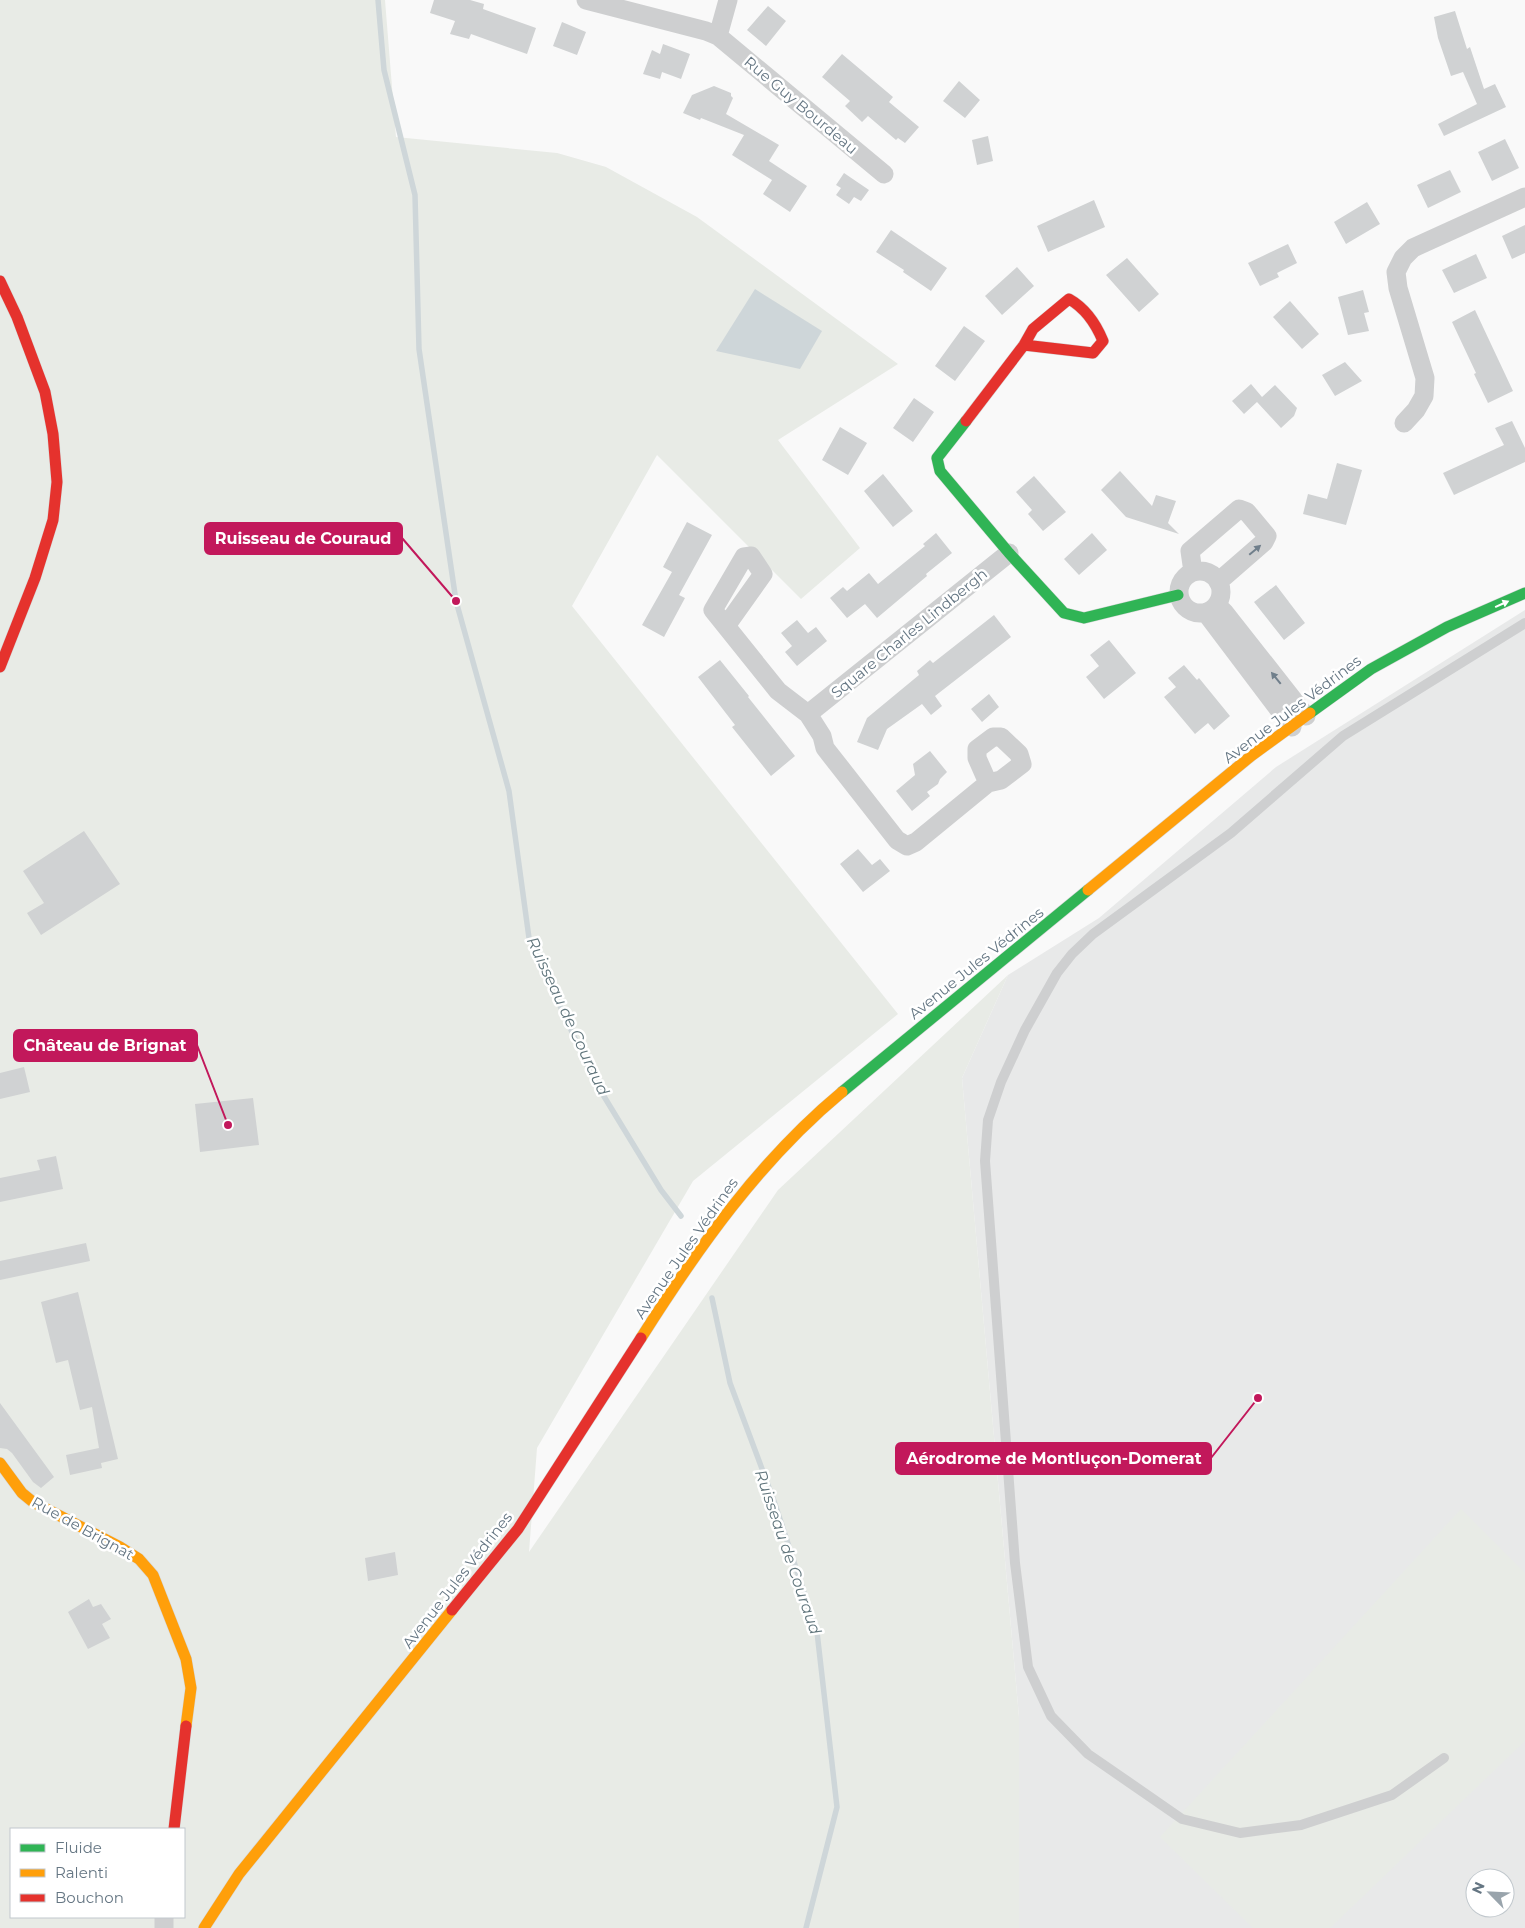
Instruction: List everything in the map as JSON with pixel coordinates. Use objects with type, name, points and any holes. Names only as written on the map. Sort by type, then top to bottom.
[{"type":"main road","points":[[0,281],[18,317],[45,392],[57,482],[52,520],[35,578],[0,667]]},
{"type":"main road","points":[[1024,345],[1093,353],[1103,341],[1099,330],[1076,302],[1069,300],[1033,329],[1024,345],[937,458],[940,471],[1009,553],[1064,613],[1084,618],[1178,594]]},
{"type":"main road","name":"Avenue Jules Védrines","points":[[204,1928],[239,1874],[518,1529],[682,1275],[713,1230],[774,1156],[819,1111],[894,1048],[1251,756],[1371,669],[1447,627],[1525,594]]},
{"type":"main road","name":"Avenue Jules Védrines","points":[[1447,627],[1492,595]]},
{"type":"main road","name":"Rue de Brignat","points":[[0,1463],[22,1493],[33,1502],[120,1547],[139,1559],[153,1575],[186,1659],[191,1688],[174,1828]]},
{"type":"street","name":"Rue Guy Bourdeau","points":[[586,0],[706,31],[718,36],[884,174]]},
{"type":"street","points":[[718,36],[728,0]]},
{"type":"street","points":[[1404,423],[1416,410],[1424,396],[1424,378],[1398,288],[1396,272],[1402,258],[1413,248],[1525,197]]},
{"type":"street","points":[[1193,572],[1190,550],[1239,509],[1247,512],[1267,536],[1264,542],[1218,582]]},
{"type":"street","name":"Square Charles Lindbergh","points":[[808,714],[1009,553]]},
{"type":"street","points":[[1193,572],[1207,572],[1218,582],[1220,596],[1212,609],[1195,613],[1189,611],[1180,601],[1178,594],[1182,581],[1193,572]]},
{"type":"street","points":[[1212,609],[1237,628],[1299,722]]},
{"type":"street","points":[[726,626],[778,691],[808,714],[822,736],[825,748],[897,840],[907,846],[916,842],[988,783]]},
{"type":"lane","points":[[1444,1758],[1392,1795],[1302,1825],[1240,1833],[1182,1819],[1088,1754],[1051,1716],[1028,1667],[1015,1563],[986,1171],[988,1120],[1001,1082],[1025,1030],[1056,973],[1093,934],[1231,833],[1343,736],[1525,623]]},
{"type":"shaded area","points":[[0,0],[385,0],[396,137],[557,153],[606,167],[697,217],[898,364],[778,440],[860,548],[801,599],[657,455],[572,606],[898,1014],[693,1181],[537,1448],[529,1552],[778,1190],[1008,975],[962,1078],[1019,1717],[1019,1928],[0,1928]]},
{"type":"shaded area","points":[[755,289],[822,331],[800,369],[716,351]]},
{"type":"shaded area","points":[[1525,610],[1525,1928],[1019,1928],[1019,1717],[962,1078],[1008,975],[1099,918],[1276,767]]},
{"type":"shaded area","points":[[1461,1509],[1525,1573],[1525,1741],[1330,1928],[1253,1928],[1160,1837]]},
{"type":"building","points":[[434,0],[470,0],[484,4],[483,9],[536,28],[527,54],[471,34],[469,39],[450,34],[455,21],[430,13]]},
{"type":"building","points":[[768,6],[786,21],[766,46],[747,30]]},
{"type":"building","points":[[1455,11],[1467,49],[1470,47],[1484,89],[1495,84],[1506,107],[1444,136],[1438,124],[1477,104],[1463,72],[1451,76],[1438,38],[1434,17]]},
{"type":"building","points":[[562,22],[586,32],[577,55],[553,46]]},
{"type":"building","points":[[663,44],[690,54],[681,79],[662,72],[660,79],[643,74],[652,50],[660,54]]},
{"type":"building","points":[[842,54],[893,97],[889,102],[919,127],[905,143],[898,138],[896,140],[868,116],[862,122],[845,106],[850,101],[822,77]]},
{"type":"building","points":[[959,81],[980,100],[965,118],[943,101]]},
{"type":"building","points":[[714,86],[731,93],[733,98],[726,114],[779,145],[769,161],[807,186],[790,212],[763,194],[772,180],[732,155],[744,135],[683,113],[692,95]]},
{"type":"building","points":[[988,136],[993,161],[977,165],[972,140]]},
{"type":"building","points":[[1505,139],[1519,168],[1492,181],[1478,152]]},
{"type":"building","points":[[1450,170],[1461,192],[1428,208],[1417,185]]},
{"type":"building","points":[[844,173],[869,190],[861,201],[854,197],[849,204],[836,195],[841,188],[836,185]]},
{"type":"building","points":[[1094,200],[1105,227],[1048,252],[1037,226]]},
{"type":"building","points":[[1367,202],[1380,224],[1346,244],[1334,222]]},
{"type":"building","points":[[1525,225],[1525,253],[1512,259],[1502,236]]},
{"type":"building","points":[[891,230],[947,268],[931,291],[903,272],[904,270],[876,252]]},
{"type":"building","points":[[1288,244],[1297,263],[1277,273],[1279,277],[1260,286],[1248,263]]},
{"type":"building","points":[[1476,254],[1487,278],[1454,293],[1442,270]]},
{"type":"building","points":[[1127,258],[1159,294],[1139,312],[1106,275]]},
{"type":"building","points":[[1017,267],[1034,286],[1002,315],[985,296]]},
{"type":"building","points":[[1363,290],[1369,312],[1364,313],[1369,331],[1348,335],[1338,297]]},
{"type":"building","points":[[1290,301],[1319,334],[1302,349],[1273,317]]},
{"type":"building","points":[[1475,310],[1513,391],[1488,403],[1452,322]]},
{"type":"building","points":[[964,326],[985,341],[955,381],[935,366]]},
{"type":"building","points":[[1345,362],[1362,381],[1335,396],[1322,375]]},
{"type":"building","points":[[1251,384],[1262,397],[1275,385],[1297,408],[1294,416],[1281,428],[1257,402],[1244,414],[1232,401]]},
{"type":"building","points":[[914,398],[934,412],[913,442],[893,428]]},
{"type":"building","points":[[1512,421],[1525,448],[1525,462],[1454,495],[1443,473],[1504,445],[1495,428]]},
{"type":"building","points":[[840,427],[867,443],[848,475],[822,460]]},
{"type":"building","points":[[1337,463],[1362,470],[1346,525],[1303,514],[1308,494],[1327,499]]},
{"type":"building","points":[[1120,471],[1152,506],[1156,495],[1176,501],[1168,523],[1179,534],[1126,517],[1101,490]]},
{"type":"building","points":[[883,474],[913,511],[893,527],[864,491]]},
{"type":"building","points":[[1034,476],[1066,512],[1043,531],[1028,514],[1032,510],[1016,492]]},
{"type":"building","points":[[687,522],[712,535],[679,595],[685,598],[664,637],[642,625],[672,572],[663,567]]},
{"type":"building","points":[[936,533],[952,553],[877,618],[865,604],[847,618],[830,598],[843,587],[847,591],[869,573],[878,584],[925,546],[923,544]]},
{"type":"building","points":[[1092,533],[1107,550],[1079,575],[1064,559]]},
{"type":"building","points":[[1276,585],[1305,623],[1284,640],[1254,602]]},
{"type":"building","points":[[994,615],[1011,637],[935,696],[942,706],[931,715],[922,704],[887,729],[878,750],[857,742],[867,718],[919,675],[917,671],[930,660],[933,663]]},
{"type":"building","points":[[797,620],[808,633],[816,627],[827,641],[797,666],[785,652],[792,646],[781,633]]},
{"type":"building","points":[[1109,640],[1136,673],[1104,699],[1086,677],[1099,666],[1090,655]]},
{"type":"building","points":[[720,660],[795,756],[771,776],[732,727],[735,725],[698,677]]},
{"type":"building","points":[[1184,665],[1197,680],[1199,678],[1230,716],[1214,730],[1208,723],[1195,734],[1164,697],[1176,687],[1168,678]]},
{"type":"building","points":[[989,694],[999,707],[982,722],[971,709]]},
{"type":"building","points":[[930,751],[947,772],[938,784],[927,792],[930,796],[912,811],[896,791],[915,775],[913,764]]},
{"type":"building","points":[[84,831],[120,884],[41,935],[27,913],[44,903],[23,871]]},
{"type":"building","points":[[858,849],[872,865],[880,859],[890,871],[863,892],[840,864]]},
{"type":"building","points":[[24,1067],[30,1092],[0,1099],[0,1073]]},
{"type":"building","points":[[253,1098],[259,1145],[200,1152],[195,1104]]},
{"type":"building","points":[[56,1156],[63,1189],[0,1202],[0,1178],[40,1170],[37,1160]]},
{"type":"building","points":[[86,1243],[90,1261],[0,1280],[0,1261]]},
{"type":"building","points":[[78,1292],[118,1459],[101,1463],[102,1468],[70,1475],[66,1455],[99,1448],[92,1407],[80,1410],[68,1360],[56,1363],[41,1302]]},
{"type":"building","points":[[0,1403],[54,1477],[41,1488],[33,1482],[12,1453],[7,1449],[0,1448]]},
{"type":"building","points":[[395,1552],[398,1575],[368,1581],[365,1558]]},
{"type":"building","points":[[89,1599],[93,1607],[101,1604],[111,1619],[102,1624],[110,1638],[88,1649],[68,1612]]},
{"type":"waterway","name":"Ruisseau de Couraud","points":[[378,0],[384,70],[415,195],[419,349],[456,601],[509,791],[529,938],[594,1080],[661,1190],[681,1216]]},
{"type":"waterway","name":"Ruisseau de Couraud","points":[[712,1298],[730,1383],[774,1501],[817,1632],[837,1807],[806,1928]]},
{"type":"traffic: fast","points":[[966,421],[937,458],[940,471],[1009,553],[1064,613],[1084,618],[1178,595]]},
{"type":"traffic: fast","points":[[1310,713],[1371,669],[1447,627],[1525,593]]},
{"type":"traffic: fast","points":[[842,1092],[1088,890]]},
{"type":"traffic: slow","points":[[1088,890],[1251,756],[1310,713]]},
{"type":"traffic: slow","points":[[641,1338],[685,1271],[757,1176],[812,1119],[842,1092]]},
{"type":"traffic: slow","points":[[0,1463],[22,1493],[33,1502],[120,1547],[139,1559],[153,1575],[186,1659],[191,1688],[186,1726]]},
{"type":"traffic: slow","points":[[204,1928],[239,1874],[452,1610]]},
{"type":"traffic: jam","points":[[0,281],[17,317],[45,392],[53,434],[57,482],[53,520],[35,578],[0,667]]},
{"type":"traffic: jam","points":[[966,421],[1024,345],[1033,329],[1069,299],[1089,317],[1103,341],[1093,353],[1024,345]]},
{"type":"traffic: jam","points":[[452,1610],[518,1529],[641,1338]]},
{"type":"traffic: jam","points":[[174,1828],[186,1726]]},
{"type":"place","name":"Ruisseau de Couraud","points":[[456,601]]},
{"type":"place","name":"Château de Brignat","points":[[228,1125]]},
{"type":"place","name":"Aérodrome de Montluçon-Domerat","points":[[1258,1398]]}]
